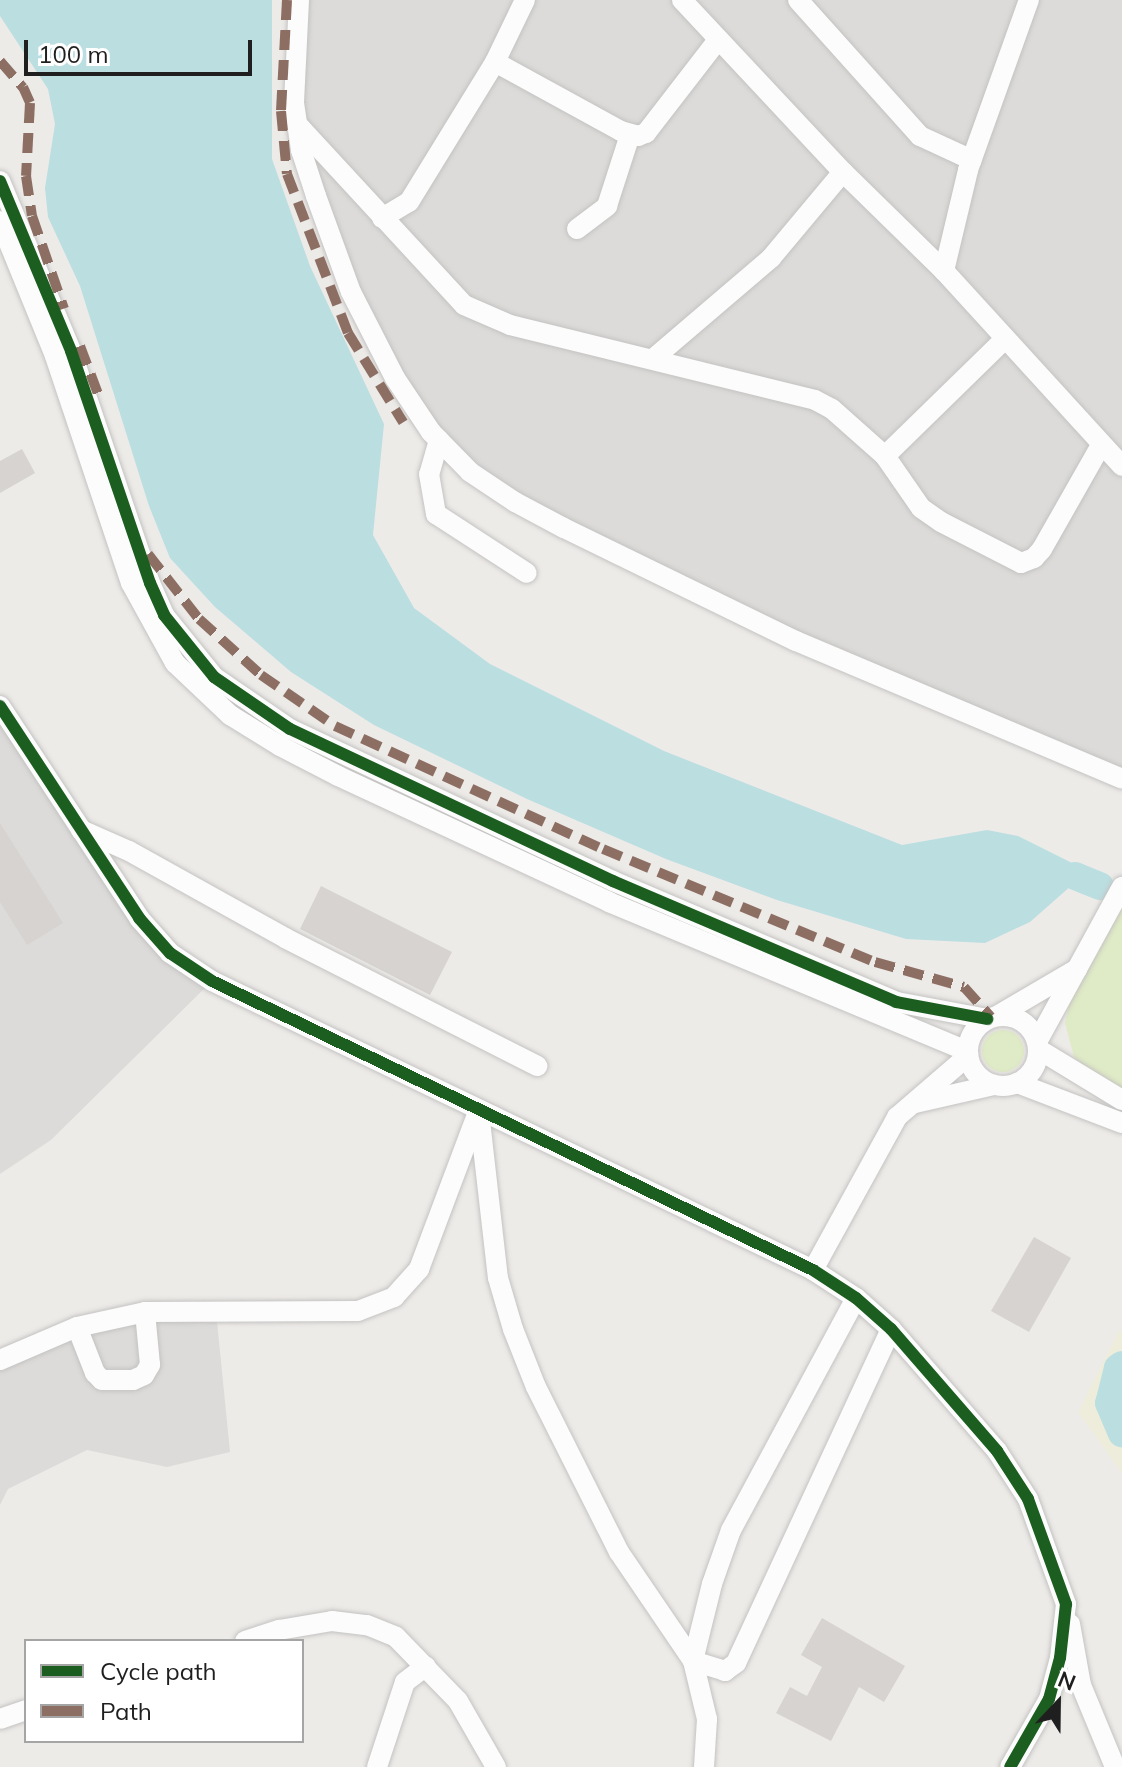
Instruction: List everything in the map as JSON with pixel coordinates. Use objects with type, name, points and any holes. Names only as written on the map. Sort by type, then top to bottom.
[{"type":"street","points":[[299,0],[295,28],[296,124],[316,196],[351,292],[395,378],[439,440],[470,472],[564,528],[796,641],[1122,779]]},
{"type":"street","points":[[382,218],[409,202],[495,62],[525,0]]},
{"type":"street","points":[[682,0],[843,172],[944,271],[1122,466]]},
{"type":"street","points":[[798,0],[920,136],[972,160]]},
{"type":"street","points":[[944,271],[972,160],[1029,0]]},
{"type":"street","points":[[495,62],[630,135],[646,133],[718,40]]},
{"type":"street","points":[[296,124],[464,305],[510,325],[654,358],[687,371],[815,400],[832,409],[885,456],[921,508],[941,522],[1021,563],[1034,558],[1042,549],[1101,445]]},
{"type":"street","points":[[577,229],[607,206],[630,135]]},
{"type":"street","points":[[654,358],[771,258],[843,172]]},
{"type":"street","points":[[0,181],[66,338],[150,583],[164,615],[214,677],[290,729],[613,881],[896,1002],[992,1017],[1007,1015],[1026,1024],[1038,1045],[1122,1100]]},
{"type":"street","points":[[0,221],[55,356],[131,583],[156,635],[190,680],[230,715],[280,746],[338,776],[609,902],[967,1054],[976,1074],[994,1085]]},
{"type":"street","points":[[885,456],[1005,339]]},
{"type":"street","points":[[439,440],[429,474],[436,514],[527,573]]},
{"type":"street","points":[[0,706],[139,918],[170,953],[212,981],[813,1270],[856,1298],[891,1329],[997,1451],[1028,1499],[1066,1604],[1081,1685],[1115,1767]]},
{"type":"street","points":[[81,830],[129,851],[285,938],[537,1066]]},
{"type":"street","points":[[1017,1083],[1031,1072],[1038,1045],[1122,887]]},
{"type":"street","points":[[813,1270],[880,1146],[907,1105],[967,1054],[972,1032],[992,1017],[1077,969]]},
{"type":"street","points":[[907,1105],[994,1085],[1017,1083],[1122,1123]]},
{"type":"street","points":[[0,1360],[77,1327],[145,1312],[358,1311],[394,1297],[419,1269],[479,1112]]},
{"type":"street","points":[[479,1112],[498,1278],[513,1329],[536,1387],[619,1552],[693,1661],[707,1719],[704,1767]]},
{"type":"street","points":[[693,1661],[712,1584],[731,1530],[856,1298]]},
{"type":"street","points":[[77,1327],[95,1373],[102,1380],[133,1380],[144,1375],[150,1365],[145,1312]]},
{"type":"street","points":[[693,1661],[725,1671],[736,1663],[891,1329]]},
{"type":"street","points":[[1010,1767],[1049,1699],[1060,1658],[1066,1604]]},
{"type":"street","points":[[251,1639],[279,1630],[332,1621],[367,1625],[396,1637],[458,1701],[496,1767]]},
{"type":"street","points":[[377,1767],[405,1682],[426,1666]]},
{"type":"street","points":[[0,1719],[24,1711]]},
{"type":"shaded area","points":[[299,0],[1122,0],[1122,779],[796,641],[470,472],[395,378],[296,124]]},
{"type":"shaded area","points":[[0,706],[139,918],[212,981],[51,1140],[0,1174]]},
{"type":"shaded area","points":[[216,1311],[230,1452],[167,1467],[87,1450],[8,1489],[0,1505],[0,1360],[77,1327]]},
{"type":"shaded area","points":[[1122,1330],[1122,1473],[1078,1412],[1118,1332]]},
{"type":"green space","points":[[1122,887],[1122,1099],[1074,1057],[1065,1023],[1077,969]]},
{"type":"green space","points":[[1003,1030],[1018,1036],[1024,1051],[1018,1066],[1003,1072],[988,1066],[982,1051],[988,1036]]},
{"type":"water","points":[[0,0],[272,0],[272,159],[310,266],[384,424],[373,535],[414,608],[490,664],[664,751],[902,845],[987,830],[1018,836],[1076,865],[1072,885],[1030,922],[985,943],[906,939],[777,900],[666,859],[527,799],[374,725],[291,672],[215,607],[170,558],[149,506],[80,286],[48,217],[45,188],[55,124],[48,89],[0,16]]},
{"type":"building","points":[[22,449],[35,473],[0,493],[0,461]]},
{"type":"building","points":[[0,823],[63,923],[27,945],[0,902]]},
{"type":"building","points":[[321,886],[452,952],[430,995],[300,929]]},
{"type":"building","points":[[1034,1237],[1071,1258],[1029,1332],[991,1311]]},
{"type":"building","points":[[822,1618],[905,1666],[884,1702],[859,1687],[831,1741],[776,1713],[790,1687],[807,1696],[822,1667],[801,1655]]},
{"type":"waterway","points":[[1075,876],[1100,886]]},
{"type":"waterway","points":[[1122,1365],[1118,1368],[1109,1403],[1122,1433]]},
{"type":"marked path","points":[[287,0],[281,111],[287,174],[348,333],[403,422]]},
{"type":"marked path","points":[[0,61],[23,87],[30,103],[26,176],[32,216],[64,309]]},
{"type":"marked path","points":[[80,346],[98,394]]},
{"type":"marked path","points":[[148,554],[199,619],[261,675],[335,726],[603,849],[875,962],[964,987],[991,1017]]},
{"type":"cycle path","points":[[0,181],[71,351],[150,583],[164,615],[214,677],[290,729],[613,881],[896,1002],[987,1019]]},
{"type":"cycle path","points":[[0,706],[139,918],[170,953],[212,981],[813,1270],[856,1298],[891,1329],[997,1451],[1028,1499],[1066,1604],[1060,1658],[1049,1699],[1010,1767]]}]
